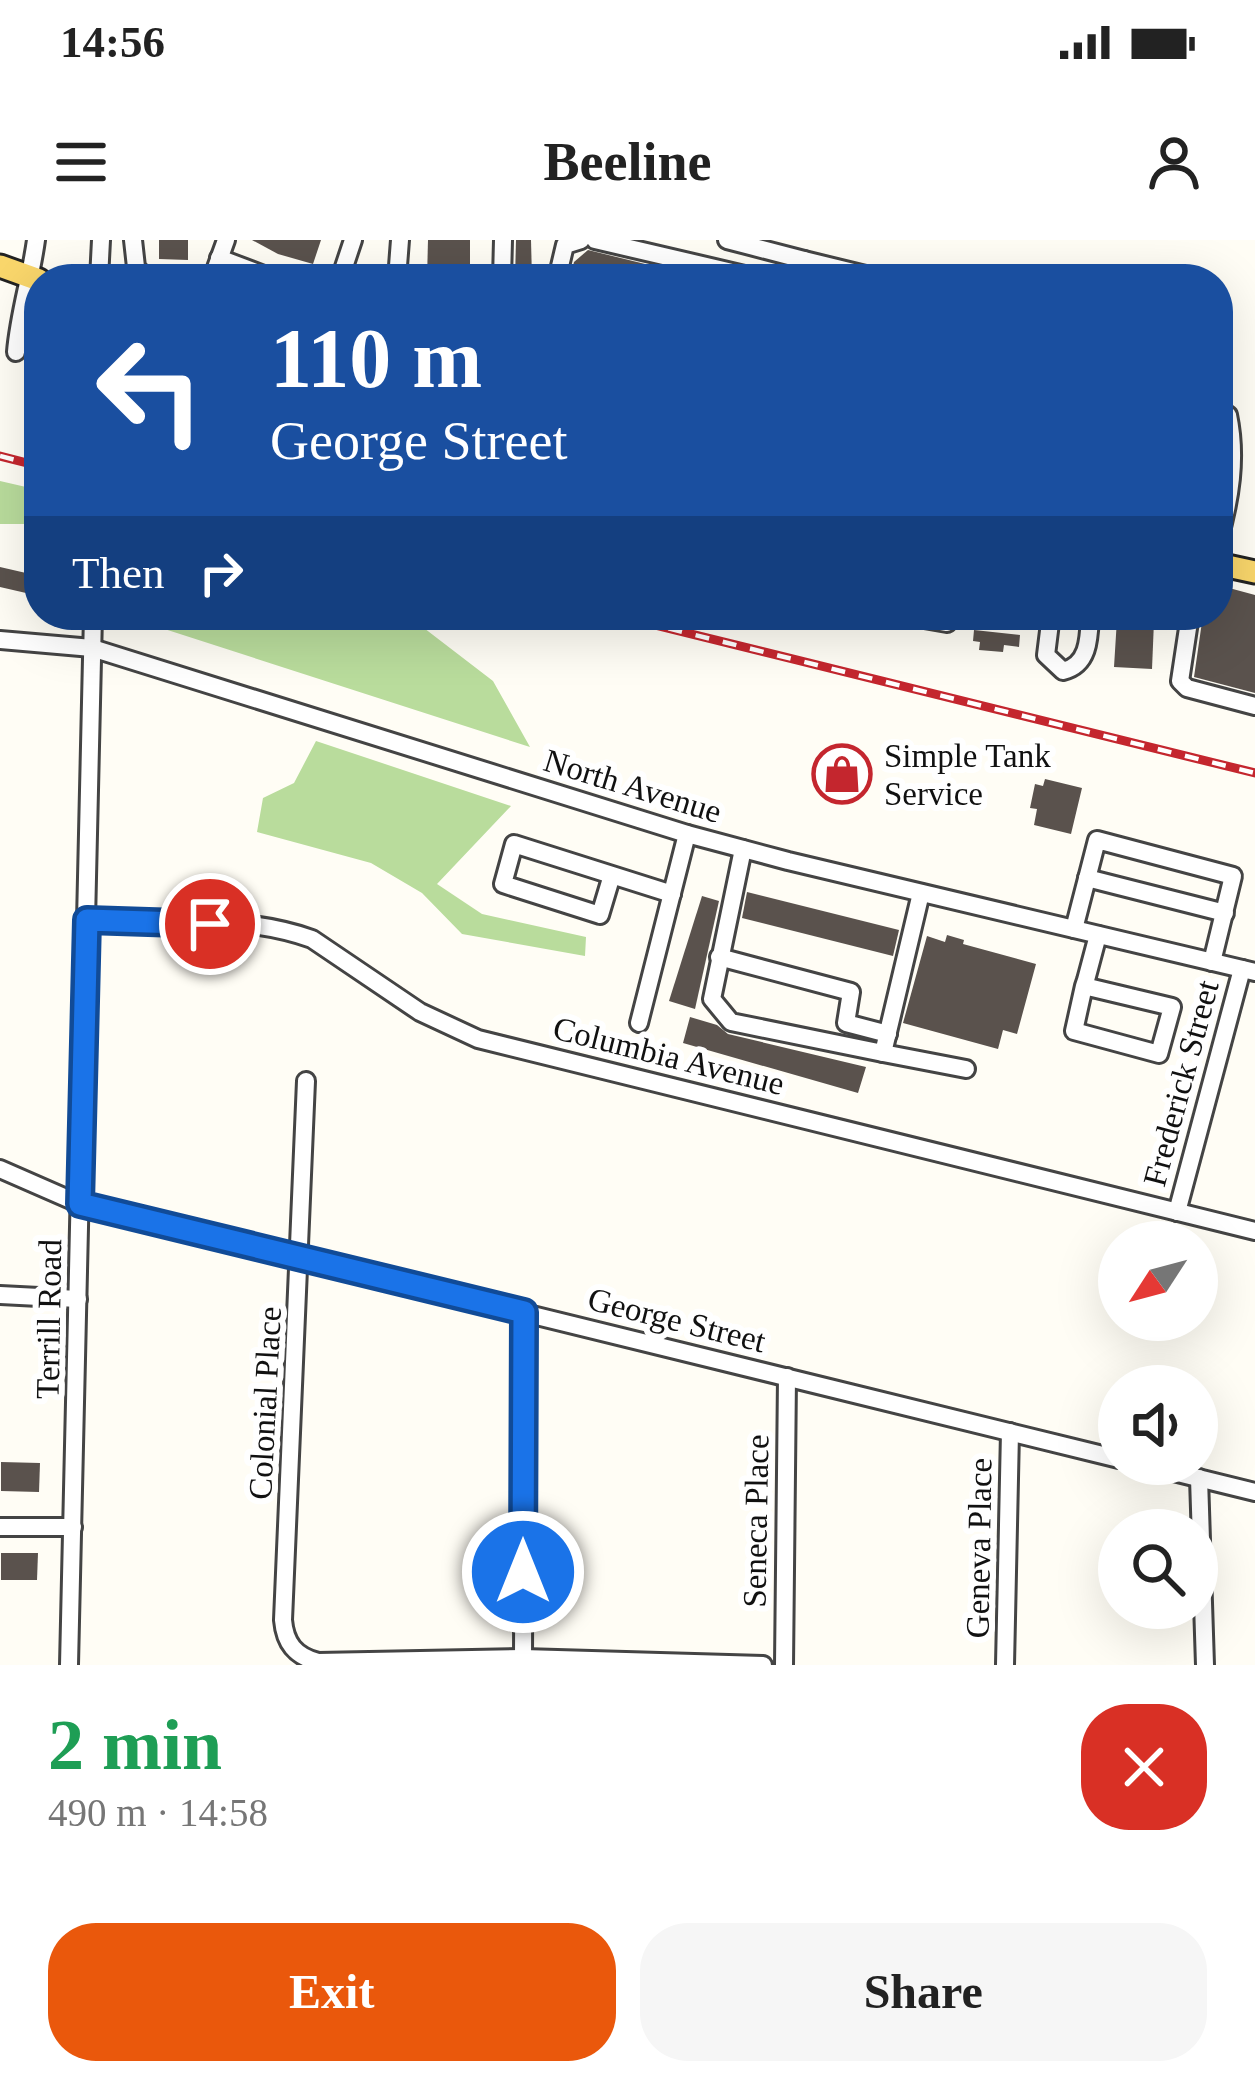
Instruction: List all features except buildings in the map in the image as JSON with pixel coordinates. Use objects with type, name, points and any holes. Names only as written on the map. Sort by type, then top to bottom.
[{"type":"street","points":[[217,264],[226,240]]},
{"type":"street","points":[[561,264],[565,245],[581,240]]},
{"type":"street","points":[[596,240],[700,264]]},
{"type":"street","points":[[724,240],[786,264]]},
{"type":"street","points":[[219,258],[235,264]]},
{"type":"street","points":[[16,352],[24,304]]},
{"type":"street","name":"Terrill Road","points":[[69,1665],[93,630]]},
{"type":"street","points":[[1049,630],[1046,655],[1063,671],[1083,660],[1088,630]]},
{"type":"street","points":[[1188,630],[1180,681],[1187,688],[1255,706]]},
{"type":"street","name":"North Avenue","points":[[0,640],[92,648],[687,834],[1248,971]]},
{"type":"street","points":[[639,1023],[687,834]]},
{"type":"street","points":[[1074,929],[1097,840],[1118,844],[1233,876],[1212,962]]},
{"type":"street","points":[[612,875],[600,915],[502,884],[514,844],[612,875],[672,894]]},
{"type":"street","points":[[743,849],[712,999],[730,1022],[966,1069]]},
{"type":"street","points":[[1087,878],[1225,913]]},
{"type":"street","points":[[883,1053],[921,893]]},
{"type":"street","name":"Columbia Avenue","points":[[87,920],[251,925],[290,931],[312,939],[448,1028],[478,1039],[1255,1231]]},
{"type":"street","points":[[1084,986],[1172,1007],[1159,1054],[1074,1031],[1084,986],[1098,935]]},
{"type":"street","points":[[719,957],[851,992],[846,1023],[888,1034]]},
{"type":"street","name":"Frederick Street","points":[[1177,1211],[1248,971]]},
{"type":"street","name":"Colonial Place","points":[[306,1081],[284,1632],[296,1653],[318,1662],[523,1662]]},
{"type":"street","name":"George Street","points":[[0,1169],[80,1204],[1098,1454]]},
{"type":"street","points":[[0,1295],[78,1299]]},
{"type":"street","points":[[524,1312],[523,1662],[763,1665]]},
{"type":"street","name":"Seneca Place","points":[[784,1665],[787,1377]]},
{"type":"street","name":"Geneva Place","points":[[1005,1665],[1010,1432]]},
{"type":"street","points":[[1218,1483],[1255,1492]]},
{"type":"street","points":[[1199,1485],[1205,1665]]},
{"type":"street","points":[[0,1526],[73,1528]]},
{"type":"green space","points":[[0,481],[24,487],[24,524],[0,524]]},
{"type":"green space","points":[[167,630],[427,630],[493,681],[530,747]]},
{"type":"green space","points":[[316,741],[511,806],[437,884],[482,914],[586,937],[585,956],[462,934],[422,893],[371,863],[257,832],[263,798],[294,783]]},
{"type":"railway","points":[[0,456],[24,462]]},
{"type":"railway","points":[[675,630],[1255,773]]},
{"type":"place","name":"Simple Tank Service","points":[[842,774]]},
{"type":"route","points":[[210,924],[87,920],[80,1204],[524,1312],[523,1572]]}]
